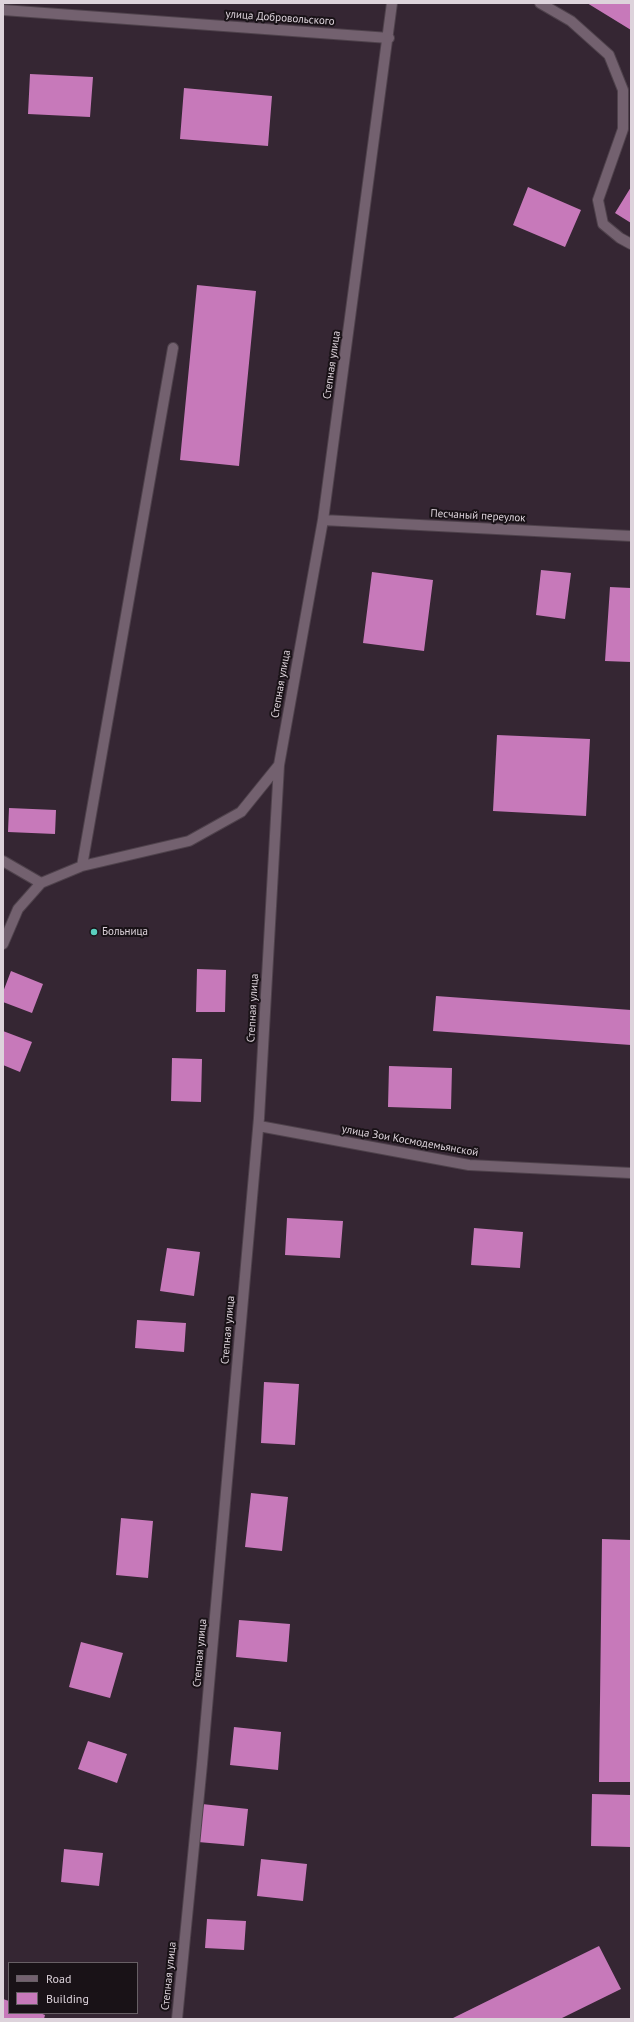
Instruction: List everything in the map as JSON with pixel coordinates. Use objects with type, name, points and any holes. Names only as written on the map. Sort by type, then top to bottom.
[{"type":"street","name":"Степная улица","points":[[177,2019],[202,1764],[259,1126],[279,765],[323,520],[389,38],[392,3]]},
{"type":"street","points":[[540,3],[571,21],[609,55],[623,90],[623,129],[598,200],[603,224],[620,238],[631,244]]},
{"type":"street","name":"улица Добровольского","points":[[3,10],[389,38]]},
{"type":"street","points":[[82,866],[173,348]]},
{"type":"street","name":"Песчаный переулок","points":[[323,520],[631,536]]},
{"type":"street","points":[[3,944],[18,909],[41,883],[82,866],[189,841],[241,812],[279,765]]},
{"type":"street","points":[[3,861],[41,883]]},
{"type":"street","name":"улица Зои Космодемьянской","points":[[259,1126],[469,1165],[631,1173]]},
{"type":"building","points":[[587,3],[631,3],[631,30]]},
{"type":"building","points":[[30,74],[93,77],[90,117],[28,114]]},
{"type":"building","points":[[184,88],[272,96],[268,146],[180,139]]},
{"type":"building","points":[[528,187],[581,210],[565,247],[513,225]]},
{"type":"building","points":[[631,187],[631,223],[615,213]]},
{"type":"building","points":[[197,285],[256,291],[239,466],[180,460]]},
{"type":"building","points":[[541,570],[571,573],[565,619],[536,615]]},
{"type":"building","points":[[372,572],[433,580],[424,651],[363,643]]},
{"type":"building","points":[[610,587],[631,588],[631,662],[605,661]]},
{"type":"building","points":[[497,735],[590,739],[586,816],[493,811]]},
{"type":"building","points":[[9,808],[56,810],[55,834],[8,832]]},
{"type":"building","points":[[197,969],[226,970],[225,1012],[196,1012]]},
{"type":"building","points":[[11,971],[43,984],[32,1013],[3,1002],[3,992]]},
{"type":"building","points":[[436,996],[631,1010],[631,1045],[433,1031]]},
{"type":"building","points":[[3,1031],[32,1042],[20,1072],[3,1065]]},
{"type":"building","points":[[172,1058],[202,1059],[201,1102],[171,1101]]},
{"type":"building","points":[[389,1066],[452,1068],[451,1109],[388,1107]]},
{"type":"building","points":[[287,1218],[343,1221],[340,1258],[285,1255]]},
{"type":"building","points":[[474,1228],[523,1232],[520,1268],[471,1265]]},
{"type":"building","points":[[167,1248],[200,1252],[194,1296],[160,1291]]},
{"type":"building","points":[[137,1320],[186,1323],[184,1352],[135,1348]]},
{"type":"building","points":[[264,1382],[299,1384],[295,1445],[261,1443]]},
{"type":"building","points":[[251,1493],[288,1497],[282,1551],[245,1547]]},
{"type":"building","points":[[121,1518],[153,1521],[148,1578],[116,1575]]},
{"type":"building","points":[[602,1539],[631,1540],[631,1782],[599,1782]]},
{"type":"building","points":[[239,1620],[290,1624],[287,1662],[236,1657]]},
{"type":"building","points":[[81,1642],[123,1653],[110,1698],[69,1687]]},
{"type":"building","points":[[234,1727],[281,1732],[278,1770],[230,1765]]},
{"type":"building","points":[[88,1741],[127,1754],[117,1783],[78,1769]]},
{"type":"building","points":[[592,1794],[631,1795],[631,1847],[591,1846]]},
{"type":"building","points":[[202,1804],[248,1809],[244,1846],[198,1842]]},
{"type":"building","points":[[64,1849],[103,1853],[99,1886],[61,1882]]},
{"type":"building","points":[[261,1859],[307,1864],[303,1901],[257,1896]]},
{"type":"building","points":[[207,1919],[246,1921],[244,1950],[205,1948]]},
{"type":"building","points":[[599,1946],[621,1989],[560,2019],[451,2019]]},
{"type":"building","points":[[3,1999],[8,2001],[8,2014],[45,2015],[44,2019],[3,2019]]},
{"type":"place","name":"Больница","points":[[94,932]]}]
